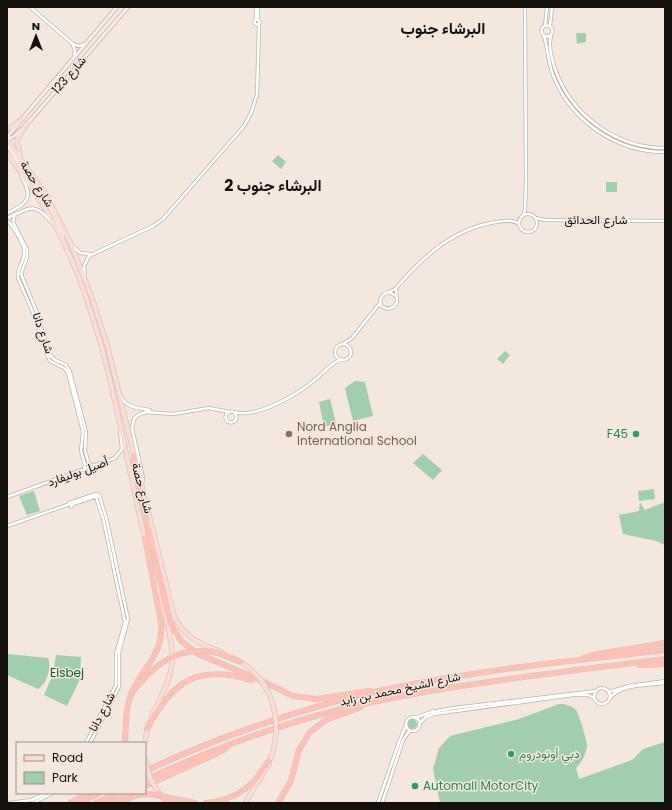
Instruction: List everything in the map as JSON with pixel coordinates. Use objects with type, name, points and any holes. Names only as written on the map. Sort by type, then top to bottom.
[{"type":"highway","points":[[134,456],[134,466],[166,607],[174,631],[186,646],[198,654],[293,696],[313,699],[389,688]]},
{"type":"highway","points":[[125,742],[125,718],[130,696],[158,650],[161,636],[161,622],[145,538]]},
{"type":"highway","points":[[573,661],[596,654],[665,643]]},
{"type":"highway","name":"شارع الشيخ محمد بن زايد","points":[[146,771],[199,747],[263,724],[389,688],[446,678],[665,650]]},
{"type":"highway","points":[[130,696],[149,672],[164,660],[176,655],[195,651],[207,651],[241,662]]},
{"type":"highway","name":"شارع الشيخ محمد بن زايد","points":[[146,780],[229,744],[315,716],[447,688],[665,659]]},
{"type":"highway","points":[[627,664],[665,664]]},
{"type":"highway","points":[[147,729],[165,699],[179,686],[193,679],[210,674],[223,674],[268,684]]},
{"type":"highway","points":[[278,803],[294,772],[301,745],[310,732],[326,720],[371,703]]},
{"type":"highway","points":[[146,786],[220,752],[229,744]]},
{"type":"highway","points":[[206,803],[225,799],[244,790],[254,781],[271,758]]},
{"type":"highway","points":[[274,803],[286,789]]},
{"type":"highway","points":[[70,803],[85,794]]},
{"type":"highway","points":[[80,803],[97,794]]},
{"type":"highway","points":[[96,803],[114,794]]},
{"type":"highway","points":[[110,803],[129,794]]},
{"type":"highway","points":[[117,803],[141,794],[160,794],[195,803]]},
{"type":"highway","points":[[160,794],[169,803]]},
{"type":"highway","points":[[160,794],[180,803]]},
{"type":"main road","name":"شارع 123","points":[[7,141],[22,119],[118,7]]},
{"type":"main road","name":"شارع 123","points":[[7,141],[15,136],[28,123],[128,7]]},
{"type":"main road","points":[[7,129],[22,119]]},
{"type":"main road","points":[[26,164],[18,150],[17,142],[19,136],[28,123]]},
{"type":"main road","points":[[7,141],[43,199],[60,230],[63,241]]},
{"type":"main road","name":"شارع حصة","points":[[7,141],[26,164],[46,195],[70,242],[85,277],[111,361],[142,484],[171,609],[178,624],[188,635],[202,644],[227,654],[253,671],[262,682],[272,701],[276,730],[271,758],[245,803]]},
{"type":"main road","name":"شارع حصة","points":[[7,153],[40,199],[63,241],[90,309],[121,425],[172,654],[168,680],[152,712],[144,742]]},
{"type":"main road","points":[[146,762],[150,778],[166,803]]},
{"type":"street","points":[[30,7],[72,43],[81,45],[88,41]]},
{"type":"street","points":[[70,242],[80,253],[93,253],[160,222],[242,129],[251,113],[257,95],[257,7]]},
{"type":"street","points":[[525,7],[525,199],[526,209],[536,218],[537,225]]},
{"type":"street","points":[[547,7],[545,26],[542,31],[550,66],[556,82],[570,105],[581,118],[603,135],[621,144],[643,150],[665,152]]},
{"type":"street","points":[[552,7],[550,26],[552,31],[552,57],[558,78],[569,97],[582,113],[598,127],[622,140],[642,146],[665,148]]},
{"type":"street","points":[[545,26],[550,26]]},
{"type":"street","points":[[544,36],[551,36]]},
{"type":"street","points":[[72,43],[75,52],[72,62]]},
{"type":"street","points":[[7,213],[22,206],[28,197],[27,186],[18,168]]},
{"type":"street","points":[[519,224],[522,217],[525,199]]},
{"type":"street","name":"شارع دانا","points":[[56,227],[44,213],[38,209],[28,209],[7,219],[19,236],[28,253],[21,271],[22,278],[38,315],[49,354],[55,360],[66,365],[70,372],[86,432],[85,453],[89,464],[95,466]]},
{"type":"street","name":"شارع دانا","points":[[15,214],[13,222],[25,253],[18,271],[18,278],[35,317],[50,361],[64,368],[68,373],[83,432],[82,452],[85,465],[84,470]]},
{"type":"street","points":[[331,364],[336,347],[352,338],[374,312],[382,295],[397,286],[419,262],[441,244],[469,230],[530,214]]},
{"type":"street","name":"شارع الحدائق","points":[[536,218],[545,220],[665,220]]},
{"type":"street","points":[[501,222],[514,221],[519,224],[522,229],[528,232],[534,230],[537,225],[545,220]]},
{"type":"street","points":[[85,277],[85,263],[93,253]]},
{"type":"street","points":[[374,312],[384,308],[389,309],[394,307],[397,302],[397,286]]},
{"type":"street","points":[[389,292],[396,296]]},
{"type":"street","points":[[380,302],[384,308]]},
{"type":"street","points":[[142,484],[133,431],[133,422],[138,415],[144,412],[173,414],[209,408],[243,413],[265,408],[292,396],[315,379],[331,364],[349,358],[351,353],[350,348],[352,338]]},
{"type":"street","points":[[343,344],[350,348]]},
{"type":"street","points":[[334,354],[340,360]]},
{"type":"street","points":[[111,361],[114,364],[122,397],[125,402],[130,406],[160,413]]},
{"type":"street","points":[[218,409],[225,416],[228,422],[233,422],[243,413]]},
{"type":"street","points":[[225,416],[229,412]]},
{"type":"street","points":[[234,412],[236,419]]},
{"type":"street","name":"أصيل بوليفارد","points":[[7,496],[116,458],[120,453],[122,445],[121,425]]},
{"type":"street","points":[[7,526],[97,495]]},
{"type":"street","name":"شارع دانا","points":[[87,742],[116,684],[116,654],[126,622],[105,524],[97,495]]},
{"type":"street","name":"شارع دانا","points":[[91,742],[119,687],[119,650],[128,619],[106,517],[97,495]]},
{"type":"street","points":[[34,518],[37,515]]},
{"type":"street","points":[[608,692],[632,685],[665,682]]},
{"type":"street","points":[[406,726],[410,730],[416,730],[419,724],[430,715],[573,695],[588,695],[594,698],[598,703],[602,704],[607,703],[614,693],[623,689],[665,682]]},
{"type":"street","points":[[378,803],[408,718],[415,718],[431,712],[454,708],[596,691],[602,688],[608,692],[610,698]]},
{"type":"street","points":[[594,698],[596,691]]},
{"type":"street","points":[[415,718],[419,724]]},
{"type":"street","points":[[382,803],[403,740],[410,730]]},
{"type":"street","points":[[9,803],[32,800],[45,794]]},
{"type":"street","points":[[33,803],[51,794]]},
{"type":"green space","points":[[576,33],[586,33],[586,42],[577,44]]},
{"type":"green space","points":[[278,155],[286,162],[281,169],[272,161]]},
{"type":"green space","points":[[606,182],[617,182],[617,192],[606,192]]},
{"type":"green space","points":[[505,351],[510,355],[503,364],[497,359]]},
{"type":"green space","points":[[355,381],[365,382],[373,416],[353,421],[345,388]]},
{"type":"green space","points":[[330,399],[336,424],[324,427],[319,402]]},
{"type":"green space","points":[[423,454],[442,470],[433,480],[413,463]]},
{"type":"green space","points":[[654,489],[655,499],[639,501],[638,491]]},
{"type":"green space","points":[[34,491],[40,511],[27,515],[19,496]]},
{"type":"green space","points":[[640,502],[645,510],[665,502],[665,545],[656,541],[623,534],[619,515],[639,511]]},
{"type":"green space","points":[[7,652],[8,654],[48,658],[48,675],[41,687],[38,689],[7,675]]},
{"type":"green space","name":"Eisbej","points":[[56,655],[81,657],[80,679],[67,706],[44,695],[53,674]]},
{"type":"green space","name":"دبي أوتودروم","points":[[559,704],[568,705],[576,710],[587,743],[583,758],[576,768],[579,779],[632,760],[643,749],[665,742],[665,803],[440,803],[433,769],[439,748],[450,736],[519,719]]},
{"type":"green space","points":[[410,719],[414,719],[416,720],[416,728],[410,729],[407,726],[407,722]]},
{"type":"place","name":"Nord Anglia International School","points":[[289,434]]},
{"type":"place","name":"F45","points":[[636,434]]},
{"type":"place","name":"دبي أوتودروم","points":[[511,754]]},
{"type":"place","name":"Automall MotorCity","points":[[415,786]]},
{"type":"district","name":"البرشاء جنوب","points":[[443,28]]},
{"type":"district","name":"البرشاء جنوب 2","points":[[273,185]]}]
